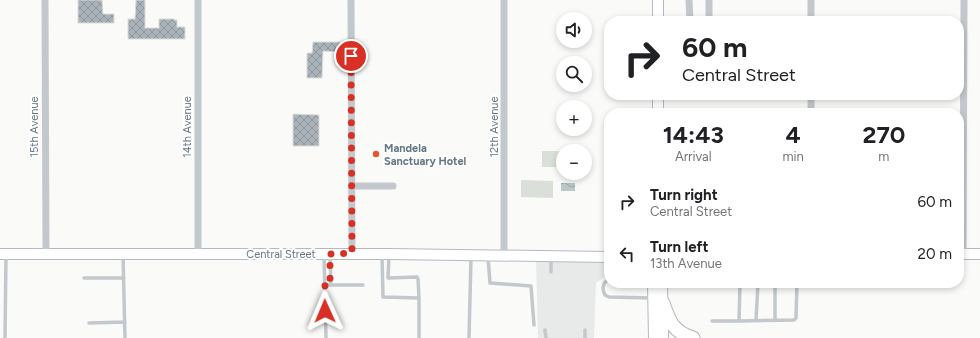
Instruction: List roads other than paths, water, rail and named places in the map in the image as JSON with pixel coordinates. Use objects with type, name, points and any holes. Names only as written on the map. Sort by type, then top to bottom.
[{"type":"highway","points":[[658,301],[672,326],[684,335],[693,338]]},
{"type":"main road","points":[[658,0],[658,16]]},
{"type":"main road","name":"Central Street","points":[[3,254],[352,253],[504,254],[604,257]]},
{"type":"main road","points":[[964,254],[980,254]]},
{"type":"main road","points":[[655,288],[663,338]]},
{"type":"main road","points":[[654,338],[661,288]]},
{"type":"street","name":"15th Avenue","points":[[45,0],[46,254]]},
{"type":"street","name":"14th Avenue","points":[[198,0],[198,254]]},
{"type":"street","points":[[351,0],[352,253]]},
{"type":"street","name":"12th Avenue","points":[[504,0],[504,254]]},
{"type":"street","points":[[689,0],[690,16]]},
{"type":"street","points":[[709,0],[709,16]]},
{"type":"street","points":[[811,0],[811,16]]},
{"type":"street","points":[[964,0],[964,16]]},
{"type":"street","points":[[352,186],[393,186]]},
{"type":"lane","points":[[3,254],[5,338]]},
{"type":"lane","points":[[123,254],[125,338]]},
{"type":"lane","points":[[326,338],[325,285],[327,254]]},
{"type":"lane","points":[[327,254],[330,285]]},
{"type":"lane","points":[[386,254],[381,278],[383,297],[418,298]]},
{"type":"lane","points":[[386,254],[388,278]]},
{"type":"lane","points":[[469,338],[471,254]]},
{"type":"lane","points":[[488,254],[490,283],[531,286],[534,325]]},
{"type":"lane","points":[[550,272],[551,256]]},
{"type":"lane","points":[[381,278],[417,276],[419,338]]},
{"type":"lane","points":[[84,278],[124,278]]},
{"type":"lane","points":[[604,283],[603,287],[605,295],[609,297],[658,301]]},
{"type":"lane","points":[[325,285],[363,285]]},
{"type":"lane","points":[[739,321],[740,288]]},
{"type":"lane","points":[[756,320],[758,288]]},
{"type":"lane","points":[[774,288],[776,320]]},
{"type":"lane","points":[[712,321],[794,320],[796,318],[797,288]]},
{"type":"lane","points":[[89,323],[125,322]]},
{"type":"lane","points":[[545,330],[546,338]]},
{"type":"lane","points":[[585,330],[585,338]]},
{"type":"water","points":[[561,183],[575,183],[575,191],[561,191]]},
{"type":"place","name":"Mandela Sanctuary Hotel","points":[[376,154]]}]
